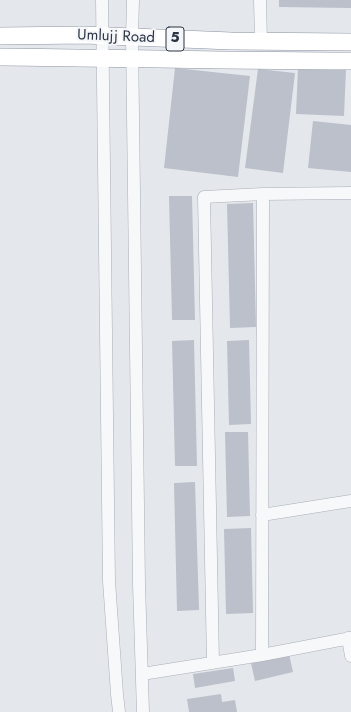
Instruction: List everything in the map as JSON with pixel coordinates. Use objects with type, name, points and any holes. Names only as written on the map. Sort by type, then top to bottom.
[{"type":"highway","name":"Umlujj Road","points":[[0,36],[102,36],[351,42]]},
{"type":"highway","name":"Umlujj Road","points":[[0,57],[230,61],[351,61]]},
{"type":"street","points":[[102,0],[109,581],[119,712]]},
{"type":"street","points":[[133,0],[132,59],[143,712]]},
{"type":"street","points":[[260,0],[261,41]]},
{"type":"street","points":[[212,663],[204,197],[263,194],[351,193]]},
{"type":"street","points":[[262,655],[263,194]]},
{"type":"street","points":[[262,515],[351,501]]},
{"type":"street","points":[[142,674],[262,655],[349,638],[351,656]]},
{"type":"building","points":[[279,0],[351,0],[351,8],[279,7]]},
{"type":"building","points":[[298,67],[346,69],[344,116],[296,114]]},
{"type":"building","points":[[175,68],[250,76],[238,177],[164,168]]},
{"type":"building","points":[[258,69],[295,73],[283,173],[245,168]]},
{"type":"building","points":[[313,121],[351,125],[351,172],[308,168]]},
{"type":"building","points":[[169,196],[192,196],[195,320],[172,320]]},
{"type":"building","points":[[253,203],[256,327],[230,328],[227,204]]},
{"type":"building","points":[[194,340],[197,466],[175,466],[172,341]]},
{"type":"building","points":[[249,340],[251,424],[229,425],[227,341]]},
{"type":"building","points":[[225,432],[248,432],[250,516],[227,517]]},
{"type":"building","points":[[195,482],[199,610],[177,611],[174,483]]},
{"type":"building","points":[[251,528],[253,613],[226,614],[224,529]]},
{"type":"building","points":[[289,654],[293,672],[255,681],[251,663]]},
{"type":"building","points":[[233,668],[235,681],[195,688],[193,674]]},
{"type":"building","points":[[221,694],[222,702],[235,700],[237,712],[189,712],[187,699]]}]
